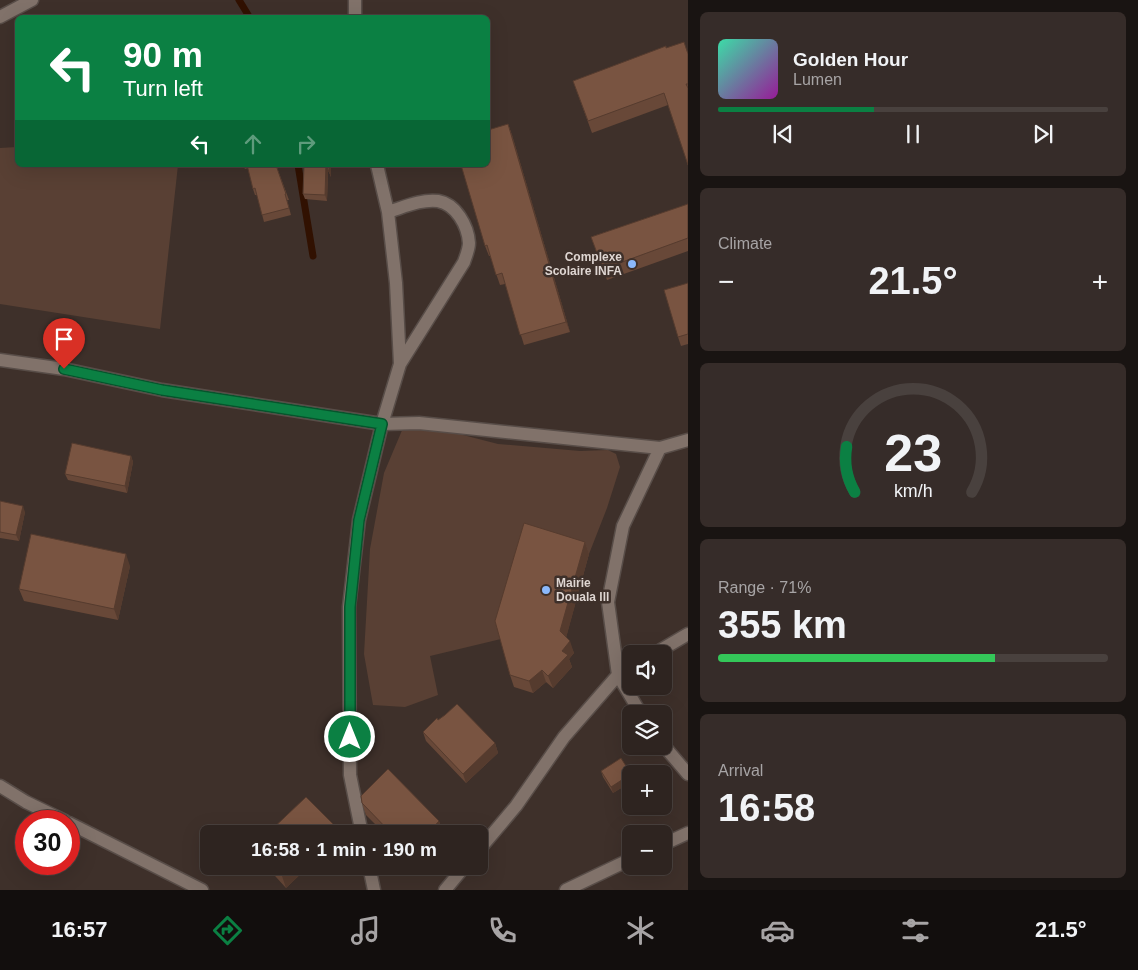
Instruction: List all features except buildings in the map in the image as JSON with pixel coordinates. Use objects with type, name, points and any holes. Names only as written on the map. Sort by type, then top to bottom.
[{"type":"street","points":[[0,17],[32,0]]},
{"type":"street","points":[[355,0],[355,15]]},
{"type":"street","points":[[377,167],[388,212],[396,283],[400,364]]},
{"type":"street","points":[[360,825],[350,775],[350,607],[359,520],[382,424],[400,364],[464,262],[469,243],[465,225],[455,210],[439,201],[416,202],[388,212]]},
{"type":"street","points":[[0,360],[64,369],[162,390],[382,424],[419,424],[660,448],[688,440]]},
{"type":"street","points":[[636,705],[618,676],[608,602],[623,526],[660,448]]},
{"type":"street","points":[[669,645],[688,634]]},
{"type":"street","points":[[488,839],[516,806],[564,737],[622,673]]},
{"type":"street","points":[[672,755],[688,774]]},
{"type":"street","points":[[0,786],[42,810]]},
{"type":"street","points":[[80,829],[202,890]]},
{"type":"street","points":[[672,840],[688,832]]},
{"type":"street","points":[[566,890],[622,863]]},
{"type":"street","points":[[371,875],[374,890]]},
{"type":"street","points":[[445,890],[458,875]]},
{"type":"shaded area","points":[[15,147],[15,167],[178,167],[160,329],[0,304],[0,148]]},
{"type":"shaded area","points":[[432,427],[498,444],[580,451],[608,450],[616,454],[620,467],[607,508],[589,554],[528,535],[501,639],[430,656],[438,695],[405,707],[373,705],[364,654],[370,549],[384,473],[403,428]]},
{"type":"waterway","points":[[239,0],[248,15]]},
{"type":"waterway","points":[[298,167],[313,256]]},
{"type":"place","name":"Complexe Scolaire INFA","points":[[632,264]]},
{"type":"place","name":"Mairie Douala lll","points":[[546,590]]},
{"type":"route","points":[[64,369],[162,390],[382,424],[359,520],[351,590],[350,737]]}]
